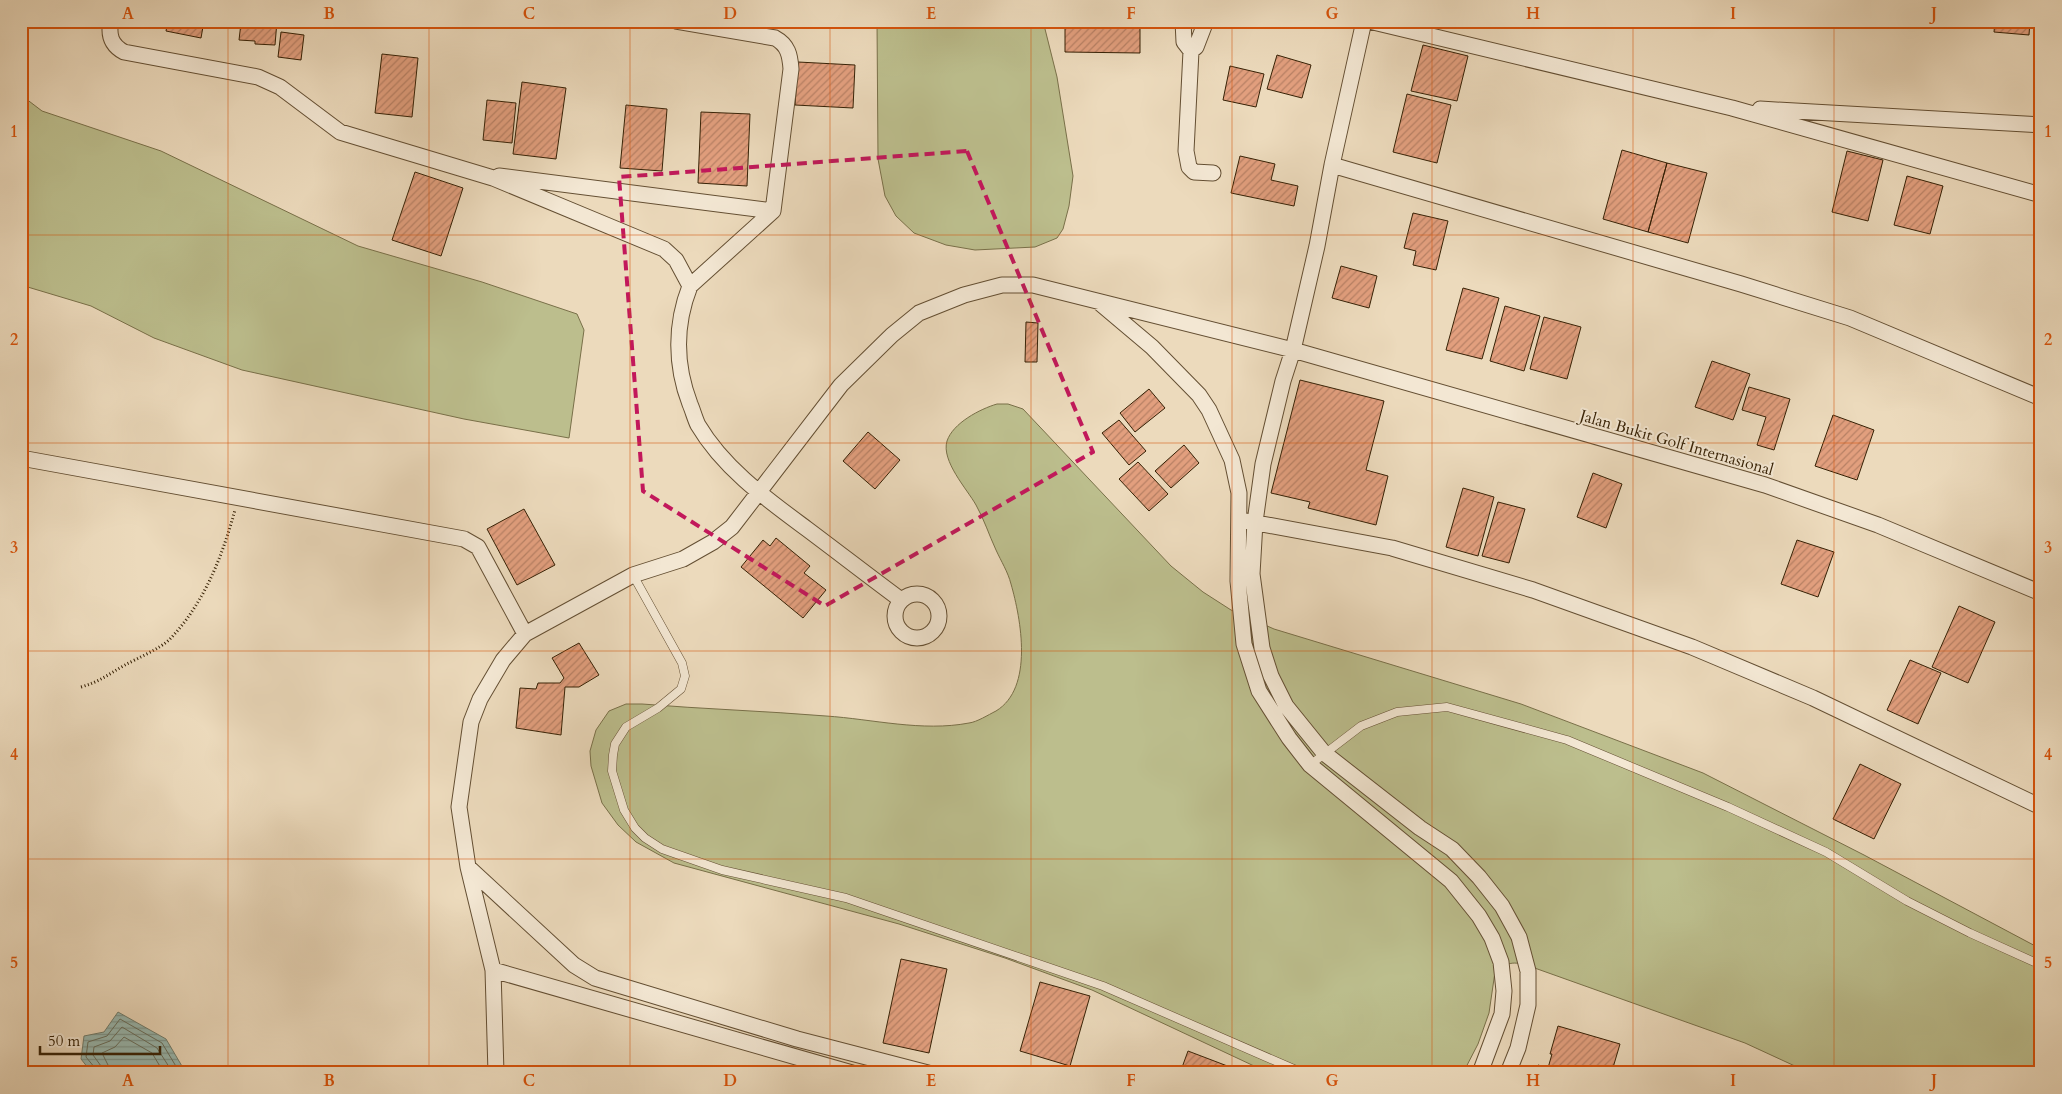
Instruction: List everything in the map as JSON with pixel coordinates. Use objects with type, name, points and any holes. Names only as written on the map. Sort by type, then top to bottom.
[{"type":"street","points":[[111,21],[110,36],[112,43],[116,48],[124,52],[258,77],[280,86],[340,132],[493,178],[664,249],[676,260],[690,286]]},
{"type":"street","points":[[676,21],[775,38],[788,49],[792,69],[773,211],[690,286],[680,320],[678,344],[684,386],[698,425],[720,455],[759,492],[901,600]]},
{"type":"street","points":[[1183,21],[1184,42],[1191,51],[1187,162],[1194,172],[1213,173]]},
{"type":"street","points":[[1191,51],[1196,47],[1206,21]]},
{"type":"street","points":[[1364,21],[1294,350],[1283,381],[1263,464],[1254,522],[1252,574],[1262,648],[1286,706],[1324,753],[1420,828],[1452,849],[1502,906],[1519,937],[1528,971],[1528,1005],[1518,1048],[1508,1073]]},
{"type":"street","points":[[1369,21],[1732,108],[2041,195]]},
{"type":"street","points":[[1732,108],[2041,125]]},
{"type":"street","points":[[1332,165],[1741,284],[1850,318],[2041,398]]},
{"type":"street","points":[[493,178],[509,176],[773,211]]},
{"type":"street","name":"Jalan Bukit Golf Internasional","points":[[525,634],[634,575],[683,559],[713,542],[732,527],[841,385],[892,335],[919,313],[964,295],[1002,285],[1032,285],[1294,350],[1765,485],[1878,525],[2041,593]]},
{"type":"street","points":[[1098,302],[1152,346],[1199,395],[1209,410],[1232,460],[1239,493],[1238,581],[1244,644],[1258,691],[1289,738],[1310,765],[1451,880],[1479,916],[1492,938],[1501,962],[1504,991],[1502,1014],[1480,1073]]},
{"type":"street","points":[[21,458],[464,539],[478,547],[525,634],[503,660],[491,678],[471,722],[458,807],[468,867],[493,970],[496,1073]]},
{"type":"street","points":[[1239,519],[1392,548],[1533,590],[1692,647],[1813,698],[2041,807]]},
{"type":"street","points":[[468,867],[574,965],[595,978],[797,1038],[928,1073]]},
{"type":"street","points":[[493,970],[852,1073]]},
{"type":"lane","points":[[634,575],[682,663],[684,676],[681,690],[658,708],[626,727],[615,744],[612,771],[616,787],[624,810],[635,828],[645,838],[662,849],[722,870],[846,898],[1103,986],[1303,1073]]},
{"type":"lane","points":[[1310,765],[1361,726],[1397,712],[1447,707],[1567,740],[1728,807],[1826,852],[1907,901],[1970,933],[2041,965]]},
{"type":"path","points":[[81,687],[97,683],[122,666],[168,641],[189,614],[209,583],[226,542],[239,498]]},
{"type":"highlighted area","points":[[967,151],[1093,452],[825,606],[643,491],[619,177]]},
{"type":"green space","points":[[877,21],[1043,21],[1057,77],[1073,176],[1069,206],[1063,229],[1057,238],[1035,247],[975,250],[946,245],[914,233],[896,216],[885,196],[878,159]]},
{"type":"green space","points":[[21,95],[42,111],[161,151],[358,246],[482,282],[577,314],[584,330],[569,438],[464,419],[242,370],[154,338],[91,306],[21,285]]},
{"type":"green space","points":[[997,404],[1008,404],[1023,409],[1171,566],[1203,592],[1231,610],[1274,629],[1521,704],[1703,773],[1864,855],[2041,949],[2041,1073],[1810,1073],[1745,1043],[1529,966],[1515,963],[1507,964],[1495,972],[1489,1013],[1478,1044],[1463,1073],[1269,1073],[1092,990],[1005,958],[899,924],[674,863],[636,842],[618,825],[602,803],[591,766],[590,751],[596,730],[609,711],[626,704],[803,714],[915,726],[933,726],[975,721],[996,711],[1008,700],[1016,686],[1022,652],[1015,599],[1008,575],[982,516],[951,466],[946,449],[950,434],[955,428],[975,413]]},
{"type":"water","points":[[118,1012],[166,1039],[186,1073],[92,1073],[81,1059],[84,1036],[104,1032]]},
{"type":"building","points":[[168,21],[204,21],[201,38],[166,31]]},
{"type":"building","points":[[257,21],[277,21],[275,45],[255,44],[255,41],[239,40],[241,23],[257,24]]},
{"type":"building","points":[[1065,21],[1140,21],[1140,53],[1065,52]]},
{"type":"building","points":[[1995,21],[2030,21],[2029,35],[1994,32]]},
{"type":"building","points":[[281,32],[304,35],[301,60],[278,57]]},
{"type":"building","points":[[1423,45],[1468,56],[1457,101],[1411,91]]},
{"type":"building","points":[[382,54],[418,58],[412,117],[375,113]]},
{"type":"building","points":[[1277,55],[1311,65],[1302,98],[1267,89]]},
{"type":"building","points":[[798,62],[855,65],[853,108],[795,105]]},
{"type":"building","points":[[1230,66],[1264,74],[1256,107],[1223,100]]},
{"type":"building","points":[[522,82],[566,88],[556,159],[513,154]]},
{"type":"building","points":[[1407,94],[1451,105],[1437,163],[1393,152]]},
{"type":"building","points":[[487,100],[516,103],[512,143],[483,140]]},
{"type":"building","points":[[626,105],[667,109],[662,171],[620,168]]},
{"type":"building","points":[[701,112],[750,114],[747,186],[698,183]]},
{"type":"building","points":[[1622,150],[1667,163],[1648,232],[1603,219]]},
{"type":"building","points":[[1847,151],[1883,160],[1868,221],[1832,212]]},
{"type":"building","points":[[1240,156],[1275,164],[1271,180],[1298,186],[1294,206],[1231,193]]},
{"type":"building","points":[[1667,163],[1707,173],[1688,243],[1648,232]]},
{"type":"building","points":[[415,172],[463,188],[441,256],[392,240]]},
{"type":"building","points":[[1907,176],[1943,186],[1930,234],[1894,225]]},
{"type":"building","points":[[1413,213],[1448,221],[1436,270],[1413,265],[1416,251],[1404,248]]},
{"type":"building","points":[[1341,266],[1377,276],[1369,308],[1332,298]]},
{"type":"building","points":[[1463,288],[1499,298],[1482,359],[1446,350]]},
{"type":"building","points":[[1505,306],[1540,316],[1524,371],[1490,361]]},
{"type":"building","points":[[1544,317],[1581,327],[1567,379],[1530,369]]},
{"type":"building","points":[[1026,322],[1038,323],[1037,362],[1025,362]]},
{"type":"building","points":[[1712,361],[1750,374],[1733,420],[1695,407]]},
{"type":"building","points":[[1300,380],[1384,401],[1366,470],[1388,476],[1376,525],[1308,508],[1310,502],[1271,493]]},
{"type":"building","points":[[1749,387],[1790,399],[1774,450],[1757,445],[1766,417],[1742,410]]},
{"type":"building","points":[[1149,389],[1165,408],[1135,432],[1120,413]]},
{"type":"building","points":[[1833,415],[1874,430],[1857,480],[1815,466]]},
{"type":"building","points":[[1119,420],[1146,451],[1129,465],[1102,433]]},
{"type":"building","points":[[868,432],[900,460],[875,489],[843,461]]},
{"type":"building","points":[[1184,445],[1199,463],[1171,488],[1155,471]]},
{"type":"building","points":[[1138,462],[1168,494],[1149,511],[1119,479]]},
{"type":"building","points":[[1593,473],[1622,484],[1606,528],[1577,517]]},
{"type":"building","points":[[1463,488],[1494,497],[1478,556],[1446,547]]},
{"type":"building","points":[[1498,502],[1525,509],[1509,563],[1482,556]]},
{"type":"building","points":[[524,509],[555,565],[517,585],[487,529]]},
{"type":"building","points":[[776,538],[810,566],[804,573],[826,590],[803,618],[741,567],[763,540],[770,546]]},
{"type":"building","points":[[1797,540],[1834,552],[1818,597],[1781,584]]},
{"type":"building","points":[[1959,606],[1995,622],[1968,683],[1932,667]]},
{"type":"building","points":[[579,643],[599,675],[579,687],[565,687],[561,735],[516,728],[520,688],[536,689],[538,683],[560,683],[564,678],[552,658]]},
{"type":"building","points":[[1910,660],[1941,673],[1918,724],[1887,710]]},
{"type":"building","points":[[1860,764],[1901,784],[1874,839],[1833,819]]},
{"type":"building","points":[[901,959],[947,969],[929,1053],[883,1043]]},
{"type":"building","points":[[1040,982],[1090,996],[1070,1066],[1020,1051]]},
{"type":"building","points":[[1558,1026],[1620,1044],[1612,1071],[1603,1069],[1601,1073],[1530,1073],[1538,1065],[1548,1068]]},
{"type":"building","points":[[1188,1051],[1230,1067],[1228,1073],[1180,1073]]}]
